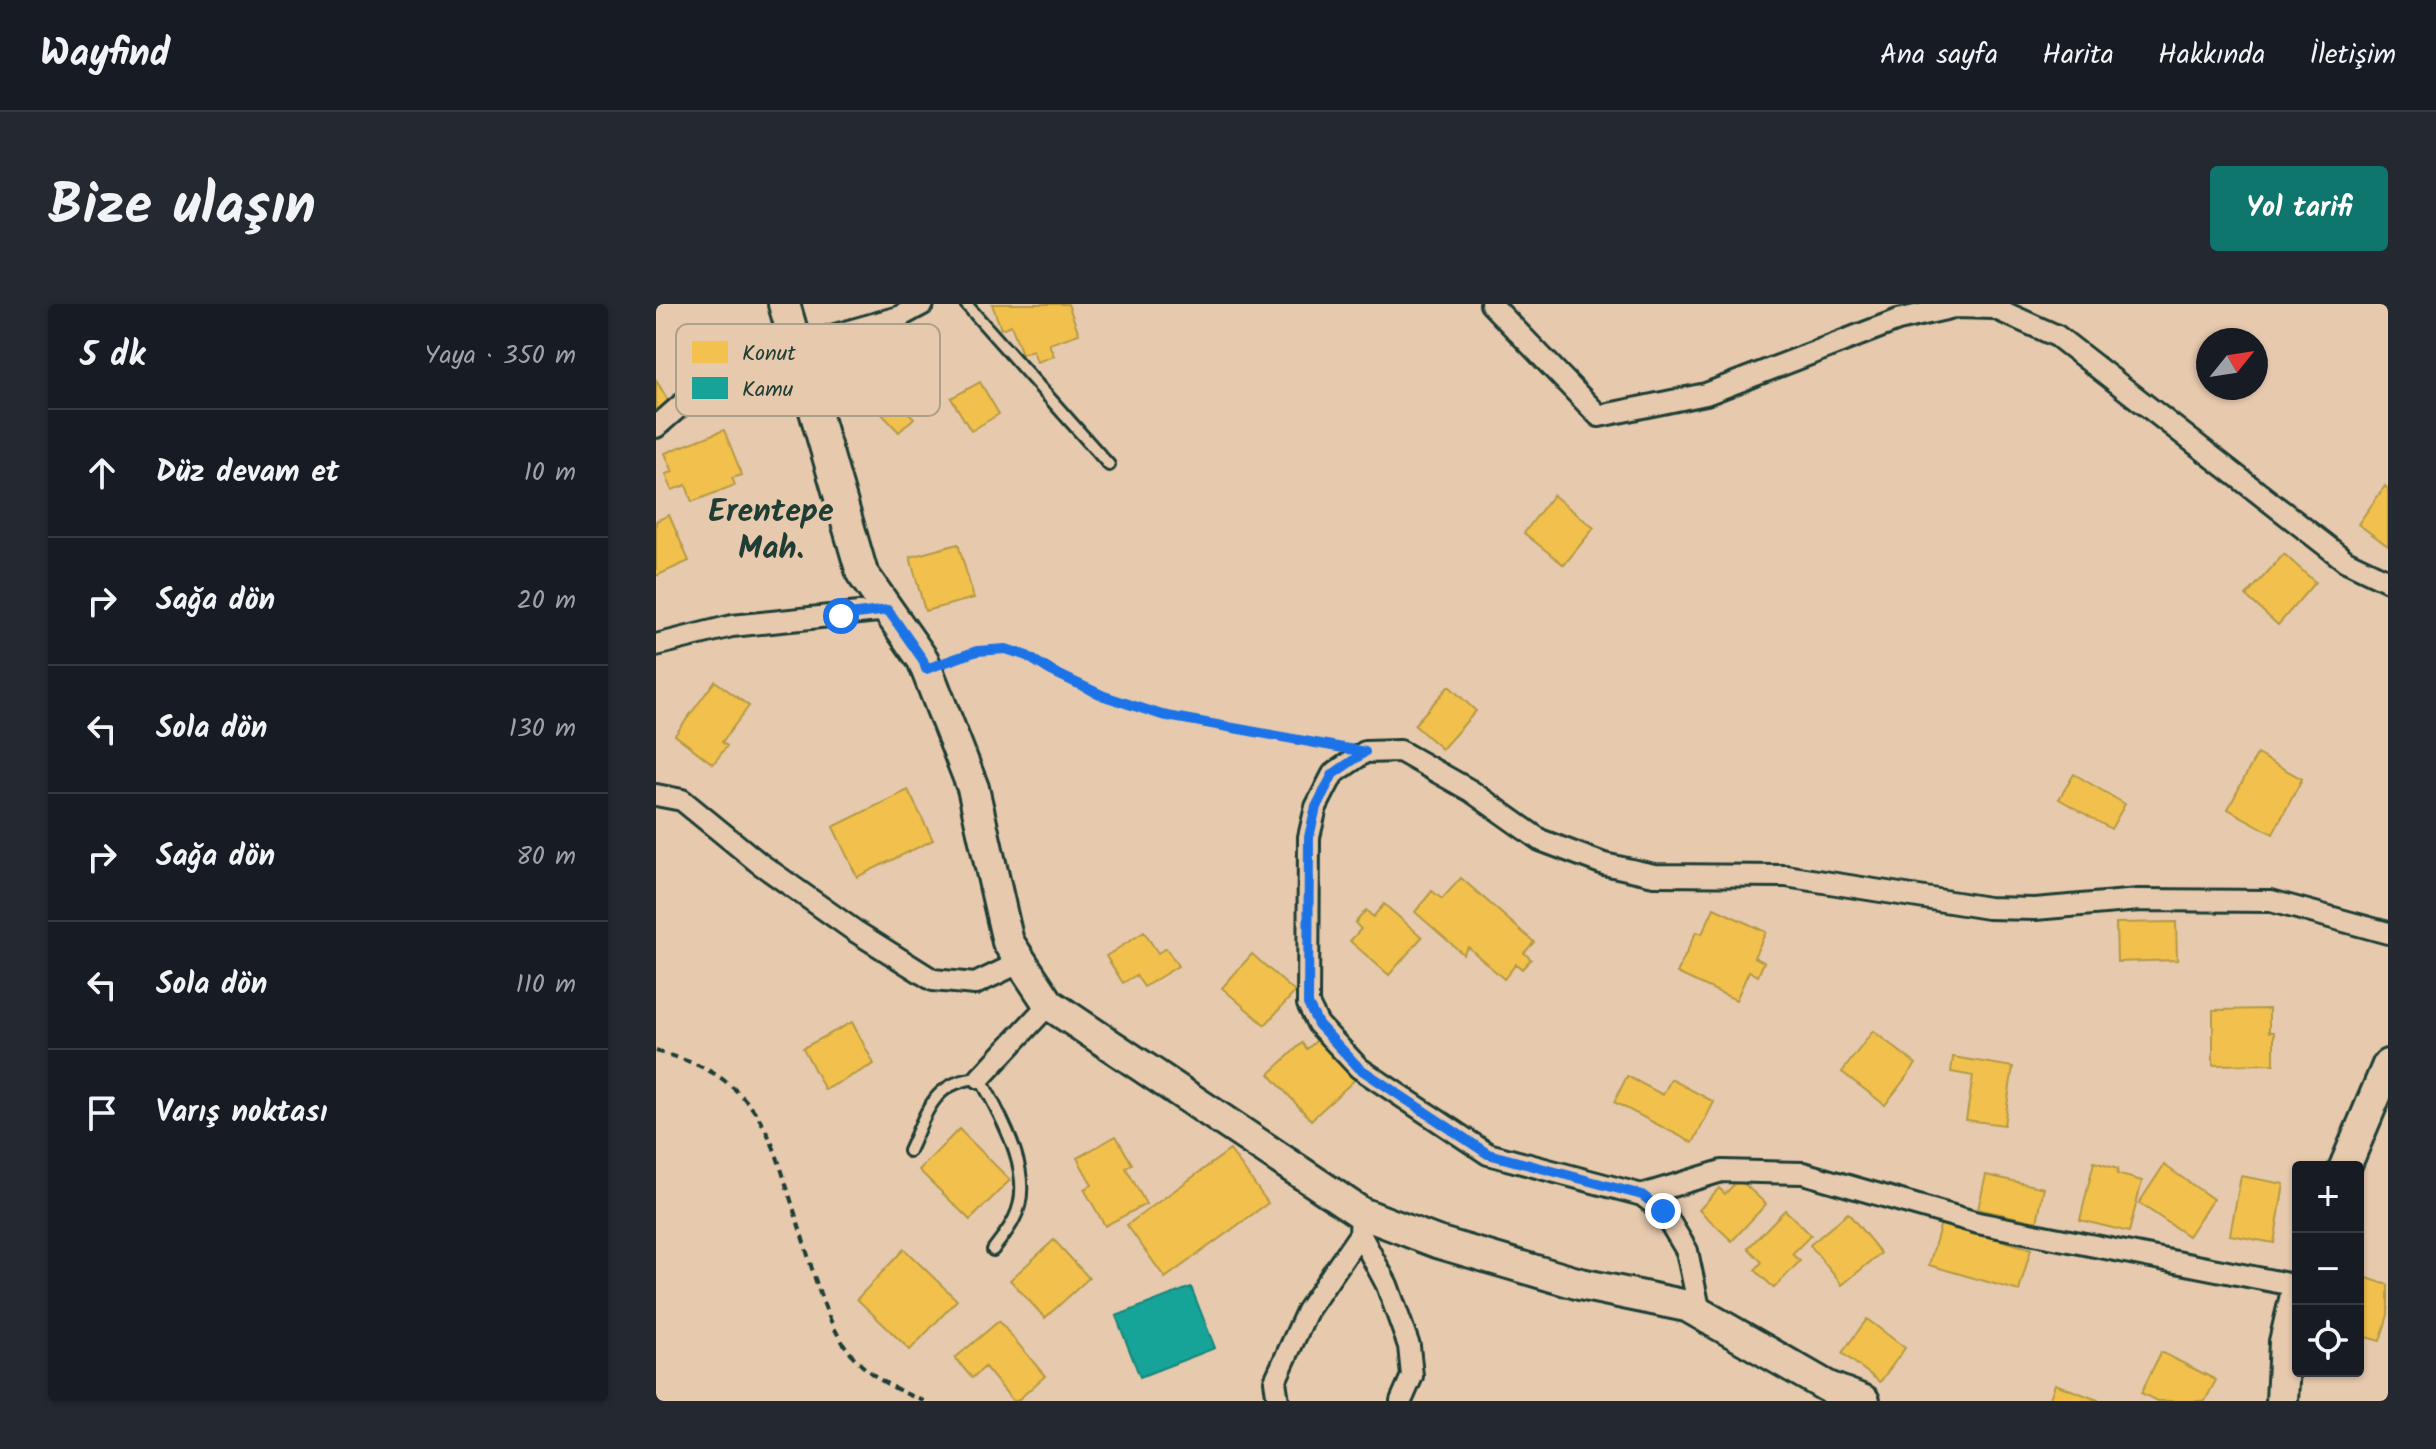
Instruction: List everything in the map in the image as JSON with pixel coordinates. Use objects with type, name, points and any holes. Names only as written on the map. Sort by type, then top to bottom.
[{"type":"street","points":[[784,304],[790,324]]},
{"type":"street","points":[[874,324],[899,317],[923,304]]},
{"type":"street","points":[[1491,304],[1599,416],[1706,394],[1898,320],[1954,307],[1994,308],[2057,336],[2346,561],[2388,581]]},
{"type":"street","points":[[656,427],[676,409]]},
{"type":"street","points":[[816,416],[862,573],[923,660],[973,788],[1008,942],[1049,1004],[1361,1224],[1437,1242],[1580,1284],[1687,1306],[1828,1387],[1864,1401]]},
{"type":"street","points":[[656,645],[732,626],[888,610]]},
{"type":"street","points":[[1700,1313],[1687,1251],[1663,1211],[1642,1195],[1488,1154],[1359,1068],[1318,1024],[1308,1004],[1309,837],[1316,807],[1333,774],[1365,752],[1400,751],[1471,791],[1540,840],[1604,864],[1654,875],[1786,876],[1988,908],[2035,909],[2139,900],[2271,901],[2388,933]]},
{"type":"street","points":[[656,795],[682,800],[759,863],[855,931],[933,980],[975,984],[1021,962]]},
{"type":"street","points":[[980,1078],[1049,1004]]},
{"type":"street","points":[[2348,1161],[2388,1065]]},
{"type":"street","points":[[1642,1195],[1722,1171],[1803,1173],[1978,1223],[2292,1285]]},
{"type":"street","points":[[1278,1401],[1275,1381],[1307,1311],[1361,1224]]},
{"type":"street","points":[[1361,1224],[1409,1346],[1412,1376],[1401,1401]]},
{"type":"street","points":[[2282,1401],[2285,1342],[2294,1305]]},
{"type":"lane","points":[[966,304],[1109,465]]},
{"type":"lane","points":[[909,1151],[934,1097],[947,1085],[980,1078],[1009,1136],[1019,1166],[1020,1200],[1016,1217],[993,1250]]},
{"type":"path","points":[[926,669],[977,651],[1006,649],[1027,656],[1104,696],[1162,715],[1365,752]]},
{"type":"path","points":[[656,1051],[698,1064],[715,1074],[732,1086],[758,1115],[775,1147],[822,1301],[838,1337],[849,1353],[876,1378],[924,1401]]},
{"type":"building: Konut","points":[[992,304],[1068,304],[1079,334],[1049,344],[1054,356],[1037,362],[1033,350],[1022,354],[1011,325],[1001,329]]},
{"type":"building: Konut","points":[[656,380],[670,404],[656,413]]},
{"type":"building: Konut","points":[[980,382],[999,414],[971,431],[951,398]]},
{"type":"building: Konut","points":[[884,416],[914,418],[899,432]]},
{"type":"building: Konut","points":[[724,430],[742,475],[732,478],[735,485],[692,502],[686,485],[672,490],[666,474],[673,472],[665,453]]},
{"type":"building: Konut","points":[[2385,486],[2388,489],[2388,546],[2358,524]]},
{"type":"building: Konut","points":[[1553,495],[1594,528],[1564,565],[1524,533]]},
{"type":"building: Konut","points":[[669,515],[689,561],[656,576],[656,521]]},
{"type":"building: Konut","points":[[958,544],[974,598],[925,611],[910,557]]},
{"type":"building: Konut","points":[[2284,554],[2315,582],[2278,625],[2246,596]]},
{"type":"building: Konut","points":[[715,681],[749,706],[722,742],[727,746],[713,764],[675,735]]},
{"type":"building: Konut","points":[[1449,686],[1476,711],[1442,749],[1414,725]]},
{"type":"building: Konut","points":[[2257,754],[2302,779],[2273,834],[2228,809]]},
{"type":"building: Konut","points":[[2074,774],[2125,804],[2111,829],[2059,799]]},
{"type":"building: Konut","points":[[908,790],[933,840],[857,877],[833,827]]},
{"type":"building: Konut","points":[[1461,878],[1534,942],[1524,953],[1531,959],[1522,969],[1516,964],[1504,979],[1468,947],[1463,954],[1415,912],[1432,891],[1442,899]]},
{"type":"building: Konut","points":[[1384,904],[1422,937],[1389,975],[1350,941],[1361,929],[1355,923],[1366,910],[1373,917]]},
{"type":"building: Konut","points":[[1714,908],[1766,932],[1754,957],[1764,962],[1758,976],[1749,971],[1736,1000],[1677,973],[1696,932],[1702,934]]},
{"type":"building: Konut","points":[[2176,922],[2177,960],[2117,962],[2116,923]]},
{"type":"building: Konut","points":[[1144,932],[1158,953],[1166,948],[1178,966],[1144,987],[1136,975],[1123,983],[1106,956]]},
{"type":"building: Konut","points":[[1252,954],[1295,992],[1265,1025],[1222,988]]},
{"type":"building: Konut","points":[[2269,1009],[2269,1032],[2274,1032],[2274,1064],[2213,1065],[2213,1010]]},
{"type":"building: Konut","points":[[852,1022],[874,1064],[825,1090],[803,1048]]},
{"type":"building: Konut","points":[[1873,1031],[1916,1064],[1885,1105],[1842,1072]]},
{"type":"building: Konut","points":[[1323,1035],[1360,1075],[1311,1120],[1269,1074],[1302,1043],[1307,1049]]},
{"type":"building: Konut","points":[[1953,1057],[2013,1067],[2004,1125],[1966,1120],[1973,1076],[1951,1072]]},
{"type":"building: Konut","points":[[1627,1076],[1663,1095],[1671,1079],[1714,1102],[1693,1143],[1614,1102]]},
{"type":"building: Konut","points":[[959,1129],[1010,1180],[970,1220],[919,1170]]},
{"type":"building: Konut","points":[[1116,1136],[1132,1164],[1126,1168],[1146,1204],[1105,1226],[1084,1189],[1092,1185],[1077,1158]]},
{"type":"building: Konut","points":[[1230,1150],[1268,1203],[1165,1278],[1127,1225]]},
{"type":"building: Konut","points":[[2094,1162],[2118,1169],[2117,1174],[2142,1181],[2129,1232],[2080,1220]]},
{"type":"building: Konut","points":[[2164,1165],[2213,1199],[2188,1236],[2139,1203]]},
{"type":"building: Konut","points":[[1986,1175],[2044,1188],[2037,1222],[1978,1209]]},
{"type":"building: Konut","points":[[2241,1176],[2284,1184],[2274,1243],[2230,1235]]},
{"type":"building: Konut","points":[[1739,1179],[1766,1204],[1732,1241],[1699,1210],[1719,1188],[1725,1194]]},
{"type":"building: Konut","points":[[1785,1210],[1811,1235],[1792,1254],[1800,1261],[1774,1288],[1755,1270],[1762,1262],[1748,1248]]},
{"type":"building: Konut","points":[[1848,1213],[1881,1253],[1842,1285],[1810,1245]]},
{"type":"building: Konut","points":[[1941,1223],[2031,1249],[2019,1291],[1929,1265]]},
{"type":"building: Konut","points":[[1054,1240],[1089,1278],[1045,1318],[1010,1280]]},
{"type":"building: Konut","points":[[904,1249],[957,1300],[910,1350],[857,1299]]},
{"type":"building: Konut","points":[[2364,1277],[2388,1285],[2388,1315],[2380,1341],[2364,1337]]},
{"type":"building: Konut","points":[[1867,1319],[1905,1348],[1880,1382],[1842,1353]]},
{"type":"building: Konut","points":[[999,1321],[1045,1376],[1017,1401],[1013,1401],[985,1367],[972,1378],[955,1358]]},
{"type":"building: Konut","points":[[2161,1352],[2216,1380],[2205,1401],[2157,1401],[2141,1393]]},
{"type":"building: Konut","points":[[2055,1384],[2098,1400],[2098,1401],[2049,1401]]},
{"type":"building: Kamu","points":[[1191,1287],[1215,1348],[1140,1377],[1116,1316]]},
{"type":"district","name":"Erentepe Mah.","points":[[771,530]]},
{"type":"route","points":[[841,616],[888,610],[926,669],[992,648],[1017,651],[1104,696],[1162,715],[1365,752],[1333,774],[1316,807],[1309,837],[1308,1004],[1318,1024],[1359,1068],[1488,1154],[1642,1195],[1663,1211]]}]
